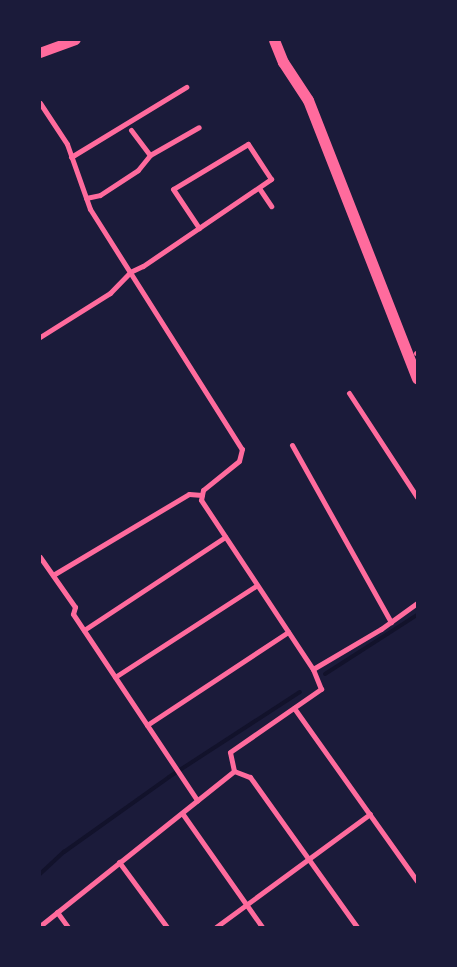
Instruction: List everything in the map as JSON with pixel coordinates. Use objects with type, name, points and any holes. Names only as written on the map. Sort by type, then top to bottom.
[{"type":"main road","points":[[40,53],[76,40]]},
{"type":"main road","points":[[274,40],[283,62],[308,100],[415,354],[417,378]]},
{"type":"street","points":[[71,157],[186,87]]},
{"type":"street","points":[[40,103],[67,144],[86,198],[130,272],[242,449],[239,461],[203,490],[201,500],[313,670],[322,689],[230,752],[234,771]]},
{"type":"street","points":[[86,198],[100,195],[138,170],[150,155],[199,127]]},
{"type":"street","points":[[131,130],[150,155]]},
{"type":"street","points":[[40,337],[110,293],[130,272],[199,228],[271,179],[248,144],[173,189],[199,228]]},
{"type":"street","points":[[259,188],[271,206]]},
{"type":"street","points":[[349,394],[417,497]]},
{"type":"street","points":[[292,445],[392,622]]},
{"type":"street","points":[[53,575],[189,494],[202,495]]},
{"type":"street","points":[[84,630],[225,537]]},
{"type":"street","points":[[40,557],[75,607],[73,614],[197,800]]},
{"type":"street","points":[[115,677],[257,585]]},
{"type":"street","points":[[313,670],[392,622],[417,603]]},
{"type":"street","points":[[147,725],[288,632]]},
{"type":"street","points":[[294,708],[417,881]]},
{"type":"street","points":[[40,926],[234,771]]},
{"type":"street","points":[[234,771],[250,777],[357,927]]},
{"type":"street","points":[[182,813],[262,927]]},
{"type":"street","points":[[216,927],[370,814]]},
{"type":"street","points":[[119,862],[167,927]]},
{"type":"street","points":[[57,912],[68,927]]},
{"type":"waterway","points":[[325,674],[417,615]]},
{"type":"waterway","points":[[40,874],[64,852],[169,777],[300,692]]}]
